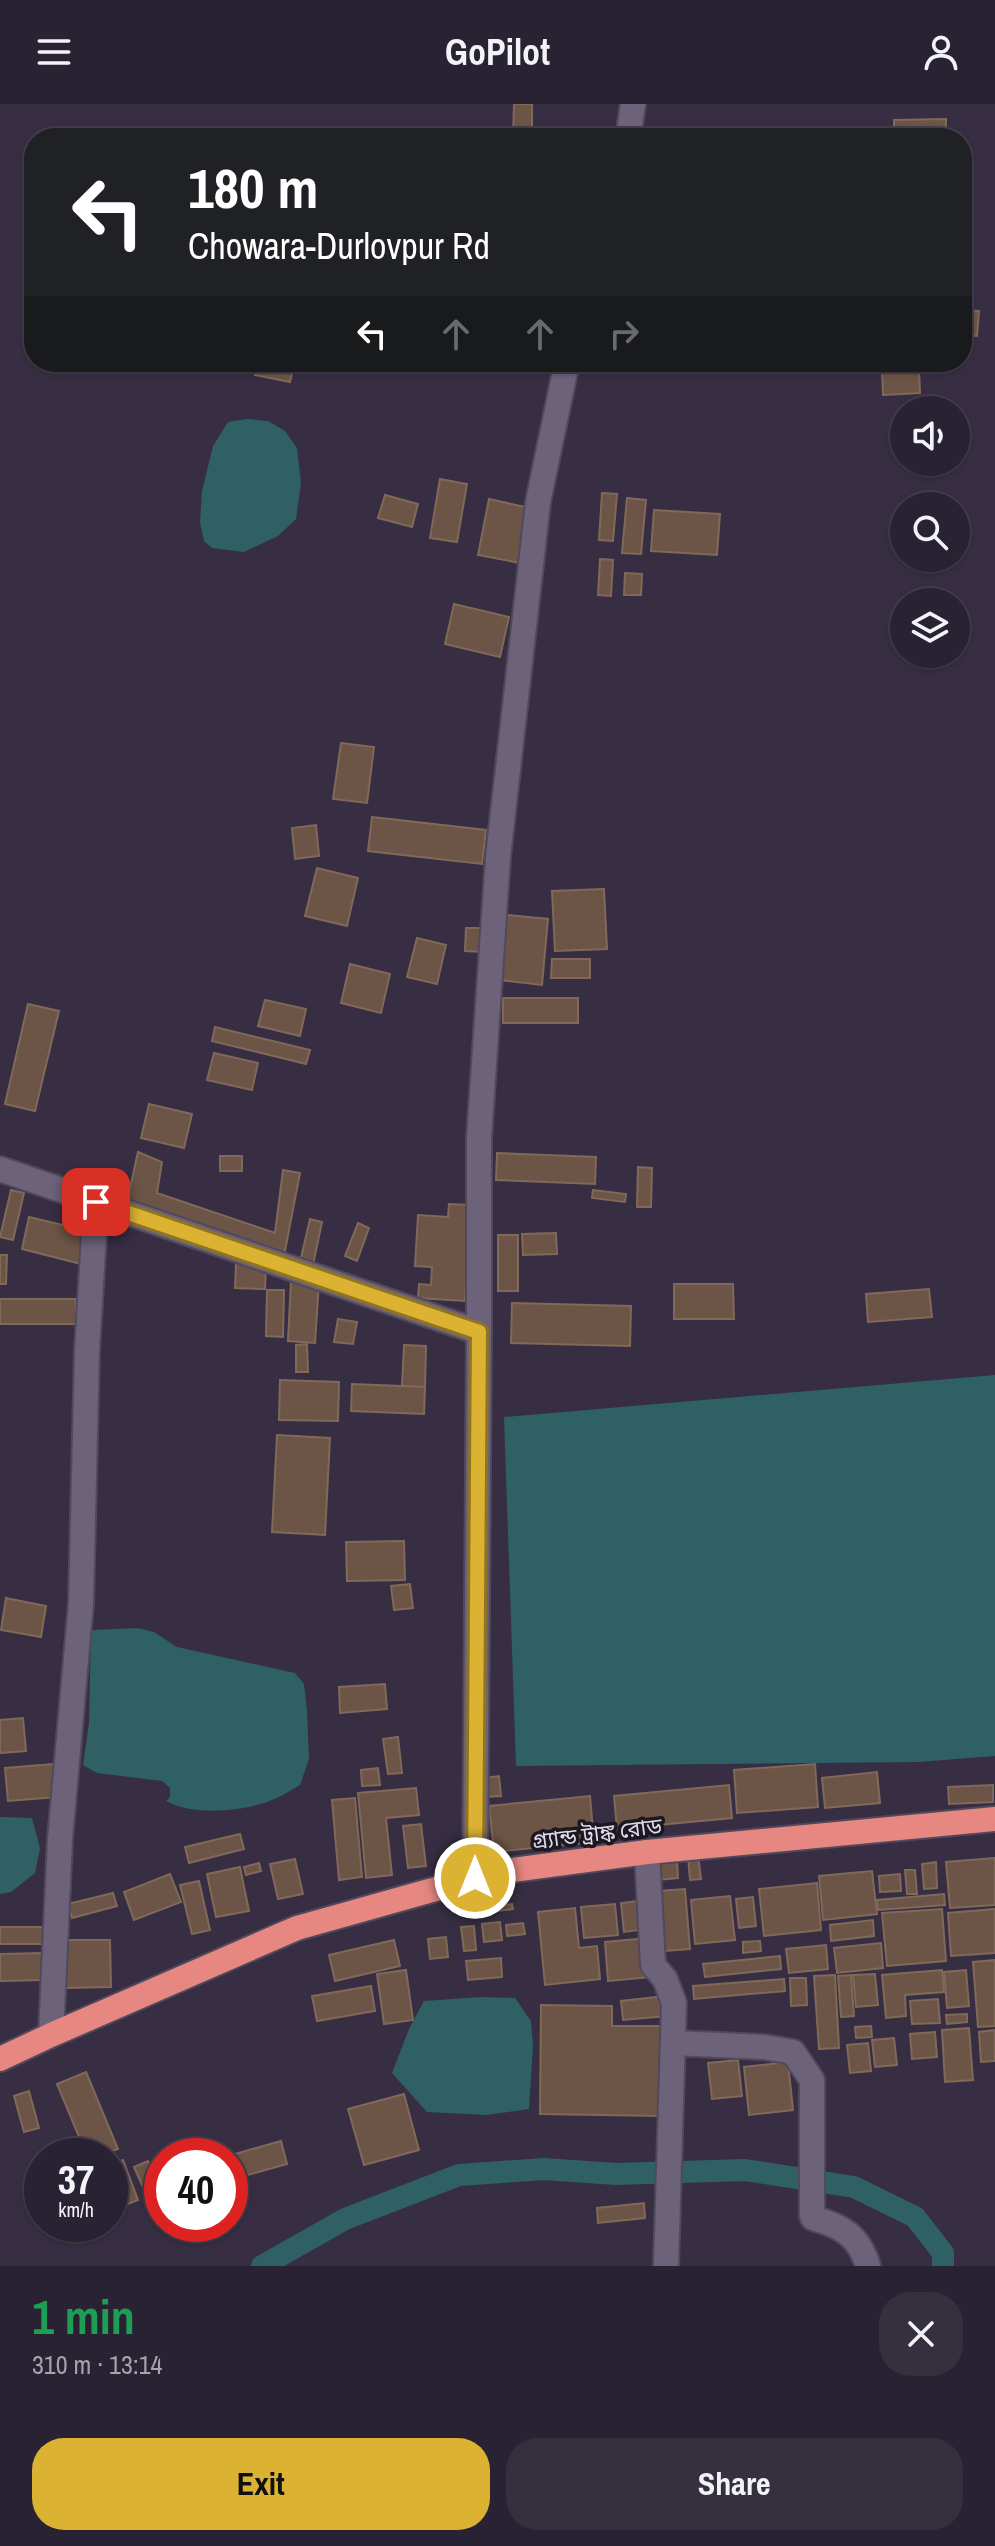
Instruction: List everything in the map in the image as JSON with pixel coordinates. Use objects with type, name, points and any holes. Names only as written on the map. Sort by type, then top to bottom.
[{"type":"highway","name":"গ্র্যান্ড ট্রাঙ্ক রোড","points":[[0,2059],[297,1928],[475,1878],[505,1871],[647,1852],[995,1819]]},
{"type":"street","points":[[629,128],[633,104]]},
{"type":"street","points":[[475,1878],[479,1138],[498,857],[538,502],[565,372]]},
{"type":"street","points":[[0,1169],[479,1332]]},
{"type":"street","points":[[51,2035],[60,1839],[81,1603],[87,1350],[96,1202]]},
{"type":"street","points":[[647,1852],[653,1965],[665,1979],[674,2003],[666,2266]]},
{"type":"street","points":[[673,2043],[764,2047],[793,2052],[812,2080],[813,2218],[838,2225],[863,2248],[868,2266]]},
{"type":"shaded area","points":[[247,419],[268,421],[285,431],[297,448],[301,483],[296,519],[278,536],[244,552],[212,548],[204,541],[200,522],[202,491],[213,446],[228,422]]},
{"type":"shaded area","points":[[995,1375],[995,1756],[918,1762],[516,1766],[504,1417]]},
{"type":"shaded area","points":[[138,1628],[154,1632],[177,1647],[295,1673],[304,1684],[307,1712],[309,1759],[300,1785],[261,1804],[219,1811],[190,1809],[166,1801],[170,1797],[170,1788],[162,1781],[97,1773],[83,1765],[89,1723],[91,1630]]},
{"type":"shaded area","points":[[0,1817],[32,1818],[40,1848],[35,1873],[11,1892],[0,1894]]},
{"type":"shaded area","points":[[515,1998],[531,2021],[533,2046],[529,2109],[486,2115],[427,2112],[392,2073],[409,2029],[424,2001]]},
{"type":"building","points":[[514,104],[532,104],[532,128],[513,128]]},
{"type":"building","points":[[946,119],[946,128],[894,128],[894,120]]},
{"type":"building","points":[[972,311],[979,311],[977,336],[972,336]]},
{"type":"building","points":[[256,372],[292,372],[290,382],[255,375]]},
{"type":"building","points":[[882,372],[919,372],[920,393],[883,395]]},
{"type":"building","points":[[440,479],[467,484],[457,542],[430,538]]},
{"type":"building","points":[[602,493],[617,494],[613,541],[599,540]]},
{"type":"building","points":[[385,495],[418,504],[412,527],[378,518]]},
{"type":"building","points":[[627,498],[646,500],[641,554],[622,553]]},
{"type":"building","points":[[489,499],[530,508],[520,563],[478,555]]},
{"type":"building","points":[[654,510],[720,514],[717,555],[651,551]]},
{"type":"building","points":[[600,559],[613,560],[611,596],[598,595]]},
{"type":"building","points":[[625,573],[642,574],[641,595],[624,595]]},
{"type":"building","points":[[454,604],[509,617],[500,657],[445,644]]},
{"type":"building","points":[[341,743],[374,747],[367,803],[333,799]]},
{"type":"building","points":[[372,817],[486,830],[482,864],[368,851]]},
{"type":"building","points":[[316,825],[319,856],[295,859],[292,828]]},
{"type":"building","points":[[317,868],[358,878],[347,926],[305,916]]},
{"type":"building","points":[[604,889],[607,949],[555,951],[552,891]]},
{"type":"building","points":[[507,915],[548,919],[542,985],[500,980]]},
{"type":"building","points":[[466,928],[483,928],[482,952],[465,951]]},
{"type":"building","points":[[417,938],[446,945],[437,984],[407,977]]},
{"type":"building","points":[[552,959],[590,959],[590,978],[551,978]]},
{"type":"building","points":[[350,964],[390,974],[381,1013],[341,1003]]},
{"type":"building","points":[[503,998],[578,998],[578,1023],[503,1023]]},
{"type":"building","points":[[265,1000],[306,1009],[300,1036],[258,1026]]},
{"type":"building","points":[[28,1004],[59,1011],[35,1111],[5,1104]]},
{"type":"building","points":[[215,1027],[310,1050],[306,1064],[212,1041]]},
{"type":"building","points":[[214,1053],[258,1063],[252,1090],[207,1080]]},
{"type":"building","points":[[149,1104],[192,1114],[184,1148],[141,1138]]},
{"type":"building","points":[[138,1152],[162,1162],[157,1193],[275,1233],[283,1170],[300,1173],[284,1256],[126,1206]]},
{"type":"building","points":[[497,1153],[596,1157],[595,1184],[496,1180]]},
{"type":"building","points":[[220,1156],[242,1156],[242,1171],[220,1171]]},
{"type":"building","points":[[638,1167],[652,1168],[651,1207],[637,1207]]},
{"type":"building","points":[[11,1190],[24,1193],[13,1240],[0,1237]]},
{"type":"building","points":[[593,1190],[626,1194],[625,1202],[592,1198]]},
{"type":"building","points":[[449,1204],[470,1205],[465,1301],[418,1298],[419,1284],[431,1285],[432,1267],[415,1266],[418,1215],[448,1217]]},
{"type":"building","points":[[29,1217],[88,1231],[81,1264],[22,1249]]},
{"type":"building","points":[[310,1219],[322,1222],[313,1265],[300,1262]]},
{"type":"building","points":[[358,1223],[369,1228],[357,1261],[345,1256]]},
{"type":"building","points":[[556,1233],[557,1254],[523,1255],[522,1234]]},
{"type":"building","points":[[498,1235],[518,1235],[518,1291],[498,1291]]},
{"type":"building","points":[[0,1255],[7,1255],[6,1284],[0,1284]]},
{"type":"building","points":[[236,1263],[266,1264],[265,1289],[235,1288]]},
{"type":"building","points":[[291,1280],[319,1282],[315,1343],[288,1341]]},
{"type":"building","points":[[674,1284],[733,1284],[734,1319],[674,1319]]},
{"type":"building","points":[[929,1289],[932,1317],[868,1322],[866,1294]]},
{"type":"building","points":[[267,1290],[284,1290],[283,1337],[266,1336]]},
{"type":"building","points":[[0,1299],[76,1299],[76,1324],[0,1324]]},
{"type":"building","points":[[512,1303],[631,1306],[630,1346],[511,1343]]},
{"type":"building","points":[[338,1319],[357,1322],[353,1344],[334,1342]]},
{"type":"building","points":[[307,1344],[308,1372],[296,1372],[296,1345]]},
{"type":"building","points":[[404,1345],[426,1346],[425,1387],[402,1386]]},
{"type":"building","points":[[280,1380],[339,1382],[338,1421],[279,1420]]},
{"type":"building","points":[[352,1384],[425,1387],[424,1414],[351,1411]]},
{"type":"building","points":[[277,1435],[330,1438],[325,1535],[272,1532]]},
{"type":"building","points":[[404,1541],[405,1580],[347,1581],[346,1542]]},
{"type":"building","points":[[410,1584],[413,1608],[394,1610],[391,1586]]},
{"type":"building","points":[[6,1598],[46,1606],[41,1637],[1,1630]]},
{"type":"building","points":[[385,1684],[387,1709],[340,1713],[339,1687]]},
{"type":"building","points":[[23,1718],[26,1751],[0,1753],[0,1720]]},
{"type":"building","points":[[398,1737],[402,1773],[388,1774],[383,1739]]},
{"type":"building","points":[[54,1764],[57,1797],[8,1801],[5,1768]]},
{"type":"building","points":[[815,1764],[818,1807],[737,1813],[734,1770]]},
{"type":"building","points":[[378,1768],[380,1785],[362,1786],[361,1770]]},
{"type":"building","points":[[877,1772],[880,1803],[825,1808],[822,1778]]},
{"type":"building","points":[[499,1776],[501,1796],[485,1797],[483,1778]]},
{"type":"building","points":[[729,1785],[732,1818],[617,1829],[614,1796]]},
{"type":"building","points":[[993,1785],[993,1802],[949,1804],[948,1787]]},
{"type":"building","points":[[416,1788],[419,1815],[386,1818],[392,1875],[366,1878],[358,1793]]},
{"type":"building","points":[[590,1796],[594,1842],[494,1852],[489,1806]]},
{"type":"building","points":[[355,1798],[362,1877],[339,1880],[332,1800]]},
{"type":"building","points":[[421,1824],[426,1866],[408,1868],[403,1826]]},
{"type":"building","points":[[240,1834],[244,1849],[189,1863],[185,1847]]},
{"type":"building","points":[[698,1855],[701,1879],[690,1880],[688,1856]]},
{"type":"building","points":[[995,1858],[995,1905],[950,1908],[946,1862]]},
{"type":"building","points":[[295,1859],[303,1894],[278,1899],[270,1864]]},
{"type":"building","points":[[677,1861],[678,1878],[658,1880],[657,1863]]},
{"type":"building","points":[[936,1862],[937,1888],[924,1889],[922,1864]]},
{"type":"building","points":[[259,1863],[261,1871],[246,1875],[244,1867]]},
{"type":"building","points":[[240,1867],[249,1911],[216,1917],[207,1874]]},
{"type":"building","points":[[905,1870],[915,1870],[917,1894],[907,1894]]},
{"type":"building","points":[[872,1871],[877,1914],[823,1920],[819,1876]]},
{"type":"building","points":[[170,1874],[181,1902],[134,1920],[124,1892]]},
{"type":"building","points":[[900,1874],[901,1891],[880,1892],[879,1876]]},
{"type":"building","points":[[199,1881],[210,1930],[192,1934],[180,1885]]},
{"type":"building","points":[[817,1883],[821,1930],[764,1936],[759,1889]]},
{"type":"building","points":[[685,1889],[690,1949],[664,1951],[659,1891]]},
{"type":"building","points":[[113,1893],[117,1906],[72,1918],[68,1904]]},
{"type":"building","points":[[944,1894],[945,1905],[878,1910],[877,1900]]},
{"type":"building","points":[[730,1896],[735,1940],[695,1944],[691,1900]]},
{"type":"building","points":[[753,1897],[756,1926],[739,1928],[736,1899]]},
{"type":"building","points":[[645,1900],[647,1929],[624,1932],[621,1903]]},
{"type":"building","points":[[512,1904],[513,1909],[482,1913],[481,1907]]},
{"type":"building","points":[[615,1904],[618,1935],[584,1938],[581,1907]]},
{"type":"building","points":[[575,1908],[579,1948],[597,1946],[600,1979],[545,1985],[538,1912]]},
{"type":"building","points":[[942,1909],[946,1961],[887,1966],[882,1913]]},
{"type":"building","points":[[995,1909],[995,1953],[951,1956],[948,1913]]},
{"type":"building","points":[[873,1920],[874,1936],[831,1941],[830,1925]]},
{"type":"building","points":[[500,1922],[502,1940],[484,1942],[482,1924]]},
{"type":"building","points":[[523,1923],[525,1934],[507,1936],[506,1925]]},
{"type":"building","points":[[474,1926],[476,1950],[464,1951],[461,1927]]},
{"type":"building","points":[[0,1927],[47,1927],[47,1944],[0,1944]]},
{"type":"building","points":[[446,1937],[448,1957],[430,1959],[428,1939]]},
{"type":"building","points":[[647,1938],[651,1977],[608,1981],[605,1942]]},
{"type":"building","points":[[64,1940],[110,1940],[111,1987],[65,1988]]},
{"type":"building","points":[[394,1940],[400,1966],[335,1981],[329,1955]]},
{"type":"building","points":[[760,1941],[761,1951],[743,1953],[743,1942]]},
{"type":"building","points":[[881,1943],[883,1968],[837,1973],[834,1948]]},
{"type":"building","points":[[826,1945],[828,1969],[789,1973],[786,1949]]},
{"type":"building","points":[[43,1953],[44,1980],[0,1981],[0,1954]]},
{"type":"building","points":[[780,1956],[781,1969],[705,1977],[703,1964]]},
{"type":"building","points":[[501,1958],[502,1977],[468,1980],[466,1961]]},
{"type":"building","points":[[995,1960],[995,2026],[978,2027],[973,1962]]},
{"type":"building","points":[[406,1970],[413,2020],[384,2024],[377,1974]]},
{"type":"building","points":[[942,1970],[944,1992],[905,1995],[906,2016],[886,2018],[882,1975]]},
{"type":"building","points":[[966,1970],[969,2006],[947,2008],[944,1972]]},
{"type":"building","points":[[875,1974],[878,2005],[856,2007],[853,1975]]},
{"type":"building","points":[[835,1975],[839,2048],[819,2049],[814,1976]]},
{"type":"building","points":[[851,1975],[854,2016],[841,2017],[838,1976]]},
{"type":"building","points":[[790,1978],[806,1978],[807,2005],[791,2006]]},
{"type":"building","points":[[784,1979],[785,1991],[694,1999],[693,1986]]},
{"type":"building","points":[[371,1986],[375,2011],[317,2021],[312,1996]]},
{"type":"building","points":[[665,1996],[667,2016],[623,2020],[621,2001]]},
{"type":"building","points":[[938,1999],[940,2023],[912,2024],[910,2001]]},
{"type":"building","points":[[541,2005],[612,2006],[612,2026],[663,2026],[662,2116],[540,2114]]},
{"type":"building","points":[[967,2014],[967,2022],[947,2024],[946,2015]]},
{"type":"building","points":[[871,2026],[872,2037],[856,2038],[855,2027]]},
{"type":"building","points":[[969,2028],[973,2080],[945,2082],[942,2030]]},
{"type":"building","points":[[995,2030],[995,2061],[981,2062],[979,2032]]},
{"type":"building","points":[[935,2032],[937,2057],[912,2059],[910,2034]]},
{"type":"building","points":[[894,2038],[897,2065],[875,2067],[872,2040]]},
{"type":"building","points":[[868,2043],[871,2071],[850,2073],[847,2045]]},
{"type":"building","points":[[738,2060],[742,2096],[712,2099],[708,2063]]},
{"type":"building","points":[[788,2062],[793,2110],[749,2115],[744,2067]]},
{"type":"building","points":[[86,2072],[113,2138],[80,2138],[57,2084]]},
{"type":"building","points":[[29,2091],[39,2128],[24,2132],[14,2096]]},
{"type":"building","points":[[404,2094],[419,2150],[364,2165],[348,2109]]},
{"type":"building","points":[[281,2141],[287,2164],[248,2175],[248,2150]]},
{"type":"building","points":[[144,2163],[144,2189],[134,2167]]},
{"type":"building","points":[[128,2173],[138,2200],[128,2204]]},
{"type":"building","points":[[644,2203],[645,2218],[598,2223],[597,2208]]},
{"type":"waterway","points":[[262,2266],[345,2219],[459,2175],[544,2169],[616,2174],[745,2170],[854,2187],[915,2217],[943,2253],[943,2266]]},
{"type":"route","points":[[96,1202],[479,1332],[475,1878]]}]
